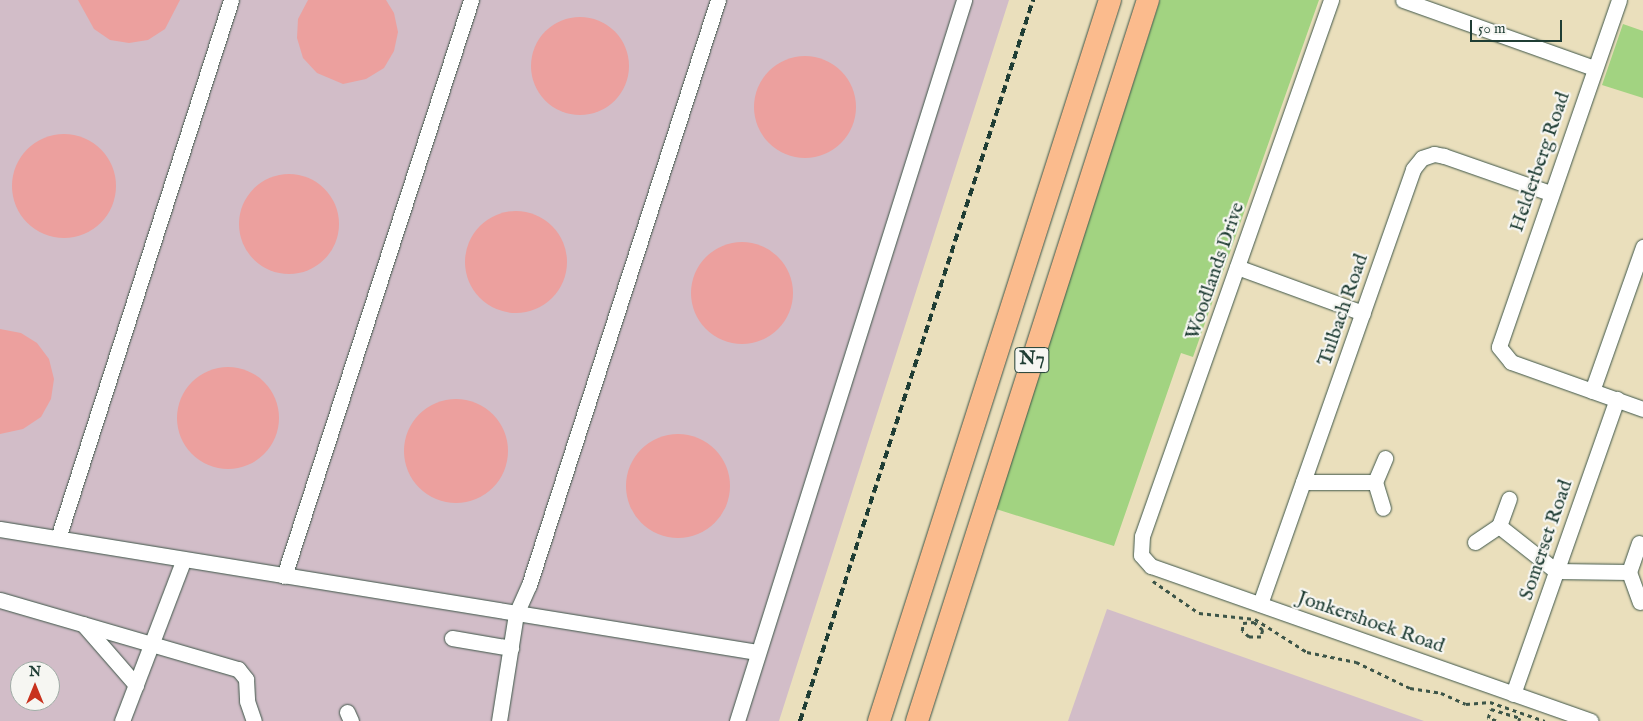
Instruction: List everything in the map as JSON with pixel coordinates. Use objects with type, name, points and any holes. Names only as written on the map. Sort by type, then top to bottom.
[{"type":"highway","name":"N7","points":[[879,721],[1110,0]]},
{"type":"highway","name":"N7","points":[[917,721],[1148,0]]},
{"type":"street","points":[[58,538],[231,0]]},
{"type":"street","points":[[284,576],[471,0]]},
{"type":"street","points":[[499,721],[516,614],[529,585],[718,0]]},
{"type":"street","points":[[737,721],[757,652],[964,0]]},
{"type":"street","name":"Woodlands Drive","points":[[1141,555],[1142,536],[1331,0]]},
{"type":"street","points":[[1403,0],[1594,68]]},
{"type":"street","name":"Helderberg Road","points":[[1592,391],[1511,362],[1500,351],[1500,337],[1619,0]]},
{"type":"street","name":"Tulbach Road","points":[[1260,604],[1413,169],[1422,158],[1434,154],[1550,194]]},
{"type":"street","points":[[1643,246],[1592,391],[1643,409]]},
{"type":"street","points":[[1237,267],[1363,313]]},
{"type":"street","name":"Somerset Road","points":[[1513,694],[1617,400]]},
{"type":"street","points":[[1383,508],[1374,482],[1385,458]]},
{"type":"street","points":[[1303,482],[1374,482]]},
{"type":"street","points":[[1475,542],[1499,526],[1509,499]]},
{"type":"street","points":[[1499,526],[1556,571],[1629,572]]},
{"type":"street","points":[[0,529],[757,652]]},
{"type":"street","points":[[1639,542],[1629,572],[1640,602]]},
{"type":"street","name":"Jonkershoek Road","points":[[1141,555],[1151,566],[1590,721]]},
{"type":"street","points":[[122,721],[184,559]]},
{"type":"street","points":[[0,600],[242,672],[254,721]]},
{"type":"street","points":[[83,624],[136,685]]},
{"type":"street","points":[[452,638],[511,648]]},
{"type":"path","points":[[1149,576],[1199,612],[1255,619],[1307,652],[1356,662],[1401,685],[1441,693],[1466,704],[1490,702],[1545,721]]},
{"type":"path","points":[[1254,622],[1263,630],[1262,637],[1249,637],[1242,631],[1243,623],[1254,622]]},
{"type":"path","points":[[1496,721],[1488,718],[1491,709],[1520,718],[1519,721]]},
{"type":"shaded area","points":[[0,0],[1009,0],[779,721],[0,721]]},
{"type":"shaded area","points":[[1107,609],[1424,721],[1068,721]]},
{"type":"green space","points":[[1160,0],[1319,0],[1193,357],[1181,353],[1114,546],[996,509]]},
{"type":"green space","points":[[1623,24],[1643,31],[1643,98],[1602,85]]},
{"type":"building","points":[[78,0],[180,0],[165,29],[148,40],[129,43],[110,40],[94,29]]},
{"type":"building","points":[[308,0],[386,0],[394,13],[398,32],[394,51],[384,68],[366,79],[343,84],[317,73],[303,58],[297,38],[298,19]]},
{"type":"building","points":[[580,17],[599,20],[615,31],[626,47],[629,66],[626,85],[615,101],[599,112],[580,115],[561,112],[545,101],[534,85],[531,66],[534,47],[545,31],[561,20]]},
{"type":"building","points":[[805,56],[825,59],[834,64],[848,78],[853,87],[856,107],[853,127],[848,136],[834,150],[825,155],[805,158],[785,155],[776,150],[762,136],[757,127],[754,107],[757,87],[762,78],[776,64],[785,59]]},
{"type":"building","points":[[64,134],[84,138],[101,149],[112,166],[116,186],[112,206],[101,223],[84,234],[64,238],[44,234],[27,223],[16,206],[12,186],[16,166],[27,149],[44,138]]},
{"type":"building","points":[[289,174],[299,175],[317,182],[331,196],[338,214],[338,234],[331,252],[317,266],[299,273],[289,274],[279,273],[261,266],[247,252],[240,234],[239,224],[240,214],[247,196],[261,182],[279,175]]},
{"type":"building","points":[[516,211],[535,215],[552,226],[563,243],[567,262],[563,281],[552,298],[535,309],[516,313],[497,309],[480,298],[469,281],[465,262],[469,243],[480,226],[497,215]]},
{"type":"building","points":[[742,242],[761,246],[778,257],[789,274],[793,293],[789,312],[778,329],[761,340],[742,344],[723,340],[706,329],[695,312],[691,293],[695,274],[706,257],[723,246]]},
{"type":"building","points":[[0,329],[21,333],[37,343],[49,359],[54,379],[51,399],[41,417],[23,429],[0,434]]},
{"type":"building","points":[[228,367],[248,371],[264,382],[275,398],[279,418],[275,438],[264,454],[248,465],[228,469],[208,465],[192,454],[181,438],[177,418],[181,398],[192,382],[208,371]]},
{"type":"building","points":[[456,399],[476,403],[493,414],[504,431],[508,451],[504,471],[493,488],[476,499],[456,503],[436,499],[419,488],[408,471],[404,451],[408,431],[419,414],[436,403]]},
{"type":"building","points":[[678,434],[698,438],[715,449],[726,466],[730,486],[726,506],[715,523],[698,534],[678,538],[658,534],[641,523],[630,506],[626,486],[630,466],[641,449],[658,438]]},
{"type":"railway","points":[[800,721],[1033,0]]}]
